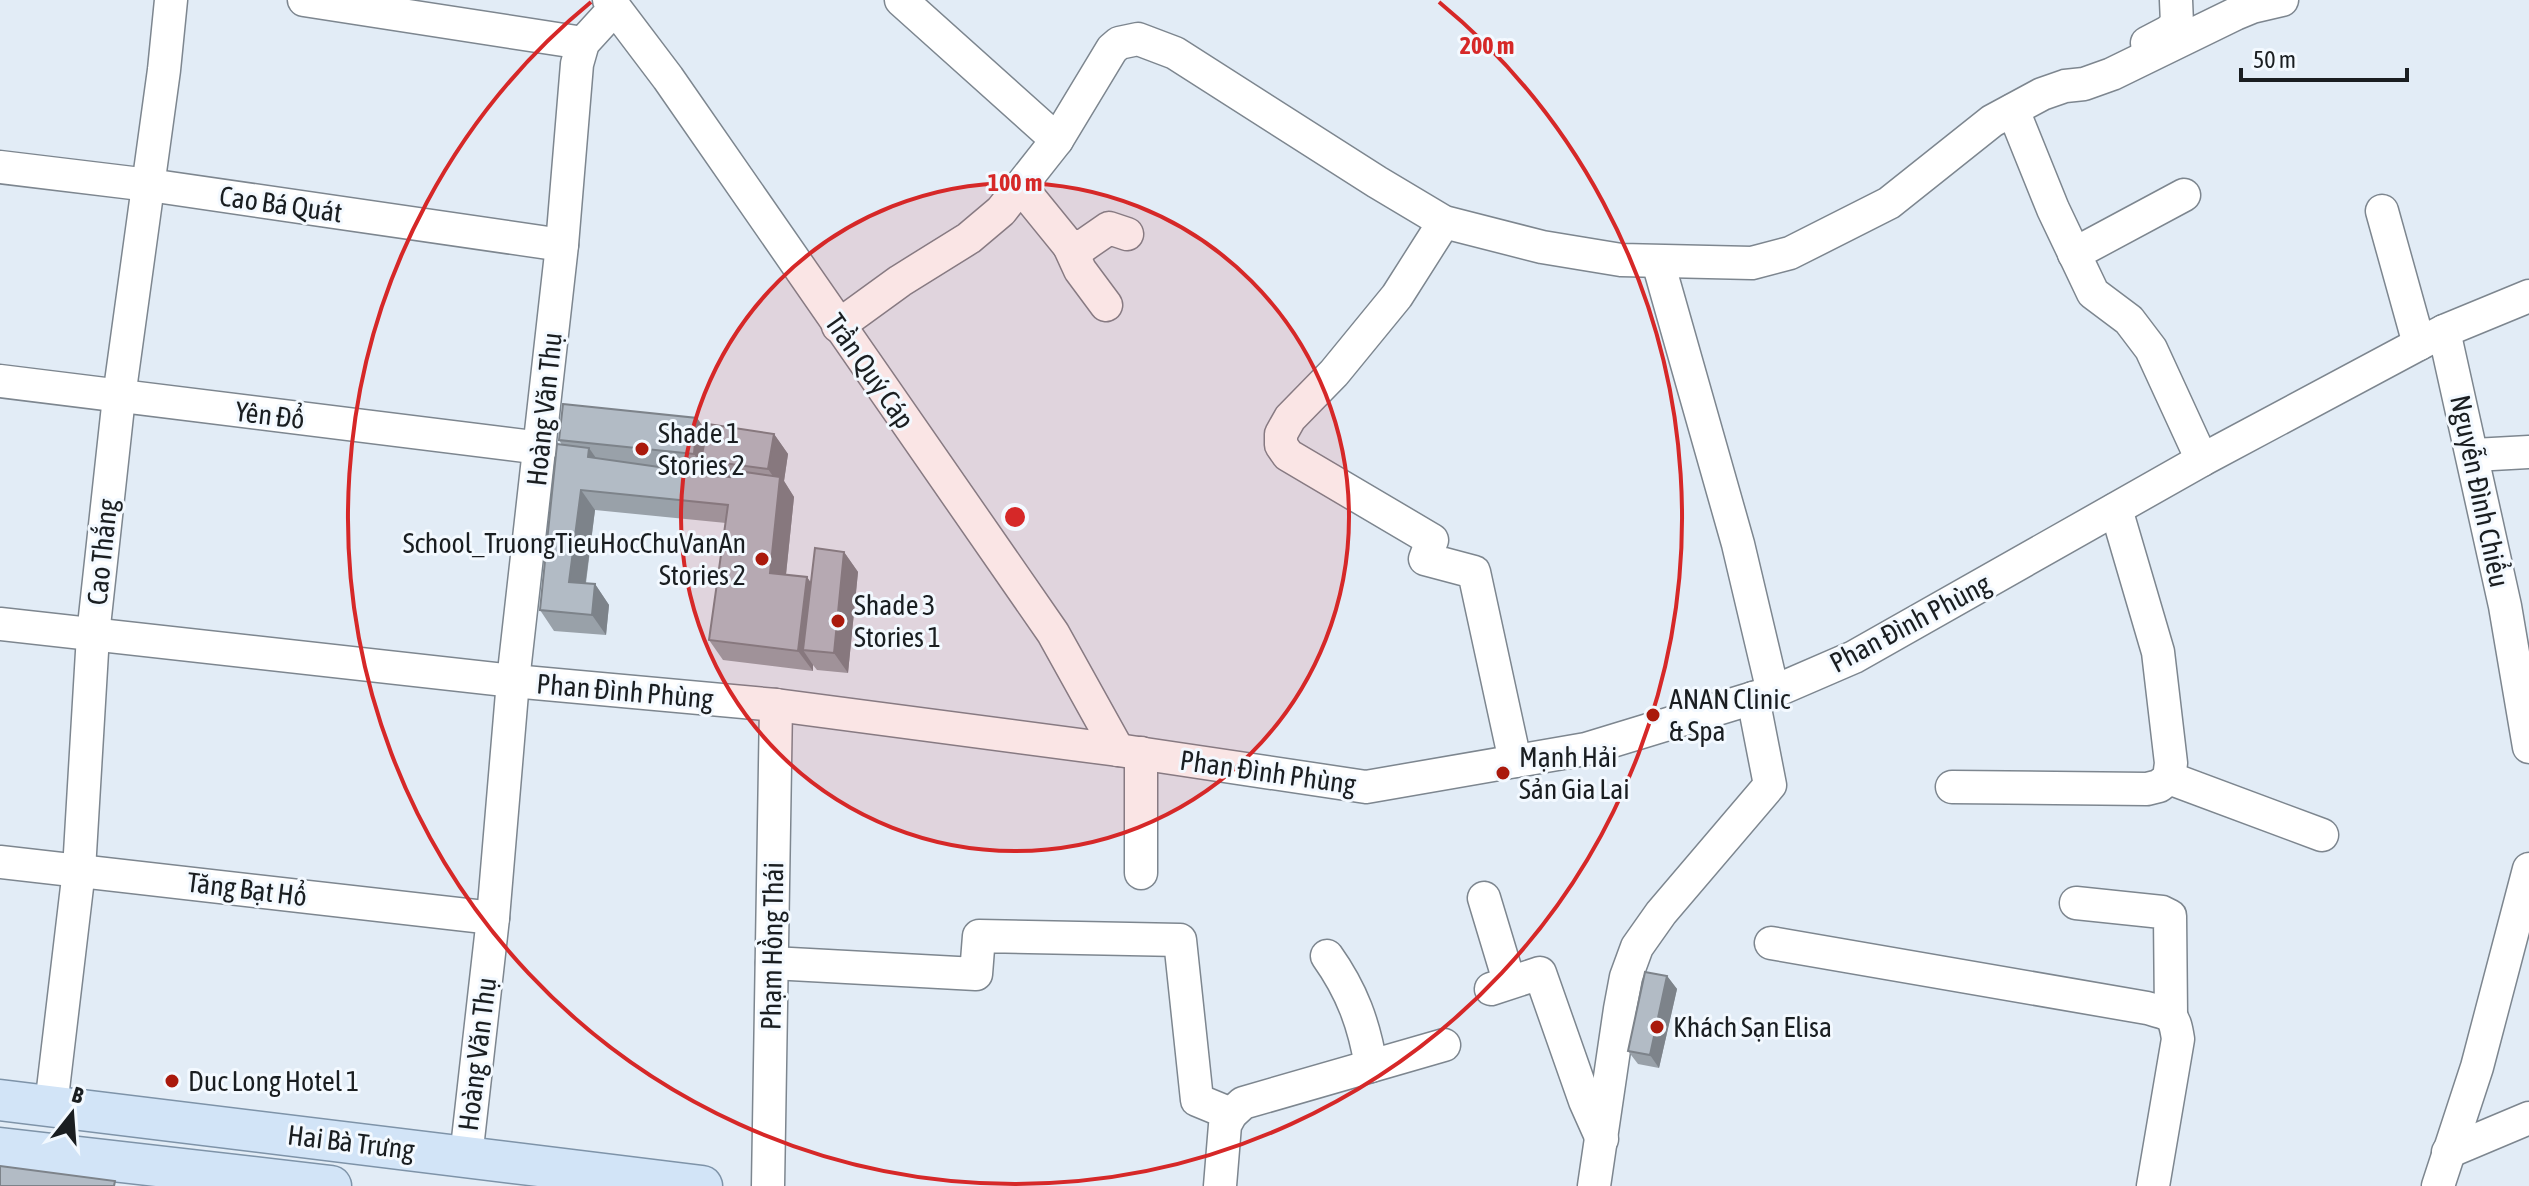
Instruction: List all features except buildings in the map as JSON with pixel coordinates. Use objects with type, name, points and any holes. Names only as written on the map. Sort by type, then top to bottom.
[{"type":"main road","name":"Hai Bà Trưng","points":[[0,1100],[463,1171],[702,1186]]},
{"type":"main road","name":"Hai Bà Trưng","points":[[0,1148],[216,1179],[331,1186]]},
{"type":"street","name":"Cao Thắng","points":[[51,1106],[79,870],[93,635],[119,397],[171,0]]},
{"type":"street","points":[[304,0],[583,43],[612,4]]},
{"type":"street","points":[[901,0],[1057,140]]},
{"type":"street","points":[[2065,86],[2074,75],[2099,66],[2174,27],[2179,21],[2176,0]]},
{"type":"street","points":[[838,326],[900,281],[987,226],[1057,140],[1112,49],[1119,43],[1138,39],[1175,53],[1444,222],[1542,247],[1621,260],[1752,263],[1790,253],[1889,203],[1992,121],[2013,110],[2065,86],[2084,84],[2112,74],[2252,7],[2282,0]]},
{"type":"street","name":"Trần Quý Cáp","points":[[612,4],[668,78],[1053,633],[1129,752]]},
{"type":"street","name":"Hoàng Văn Thụ","points":[[463,1171],[493,918],[513,681],[541,448],[577,64],[583,43]]},
{"type":"street","points":[[2013,110],[2053,209],[2093,293],[2129,320],[2151,349],[2202,460]]},
{"type":"street","name":"Cao Bá Quát","points":[[0,167],[149,185],[562,245]]},
{"type":"street","points":[[1021,187],[1069,246],[1080,270],[1106,305]]},
{"type":"street","points":[[2074,254],[2184,195]]},
{"type":"street","name":"Nguyễn Đình Chiểu","points":[[2382,211],[2474,455],[2495,568],[2517,608],[2529,747]]},
{"type":"street","points":[[1444,222],[1397,296],[1334,373],[1290,418],[1281,434],[1281,445],[1288,455],[1432,540],[1425,559],[1474,572],[1515,761]]},
{"type":"street","points":[[1069,246],[1083,246],[1109,228],[1127,234]]},
{"type":"street","points":[[1594,1186],[1620,1009],[1626,977],[1637,947],[1661,913],[1770,785],[1763,695],[1738,544],[1658,262]]},
{"type":"street","name":"Phan Đình Phùng","points":[[0,624],[513,681],[776,705],[1366,787],[1586,749],[1763,695],[1854,657],[2202,460],[2432,337],[2529,296]]},
{"type":"street","name":"Yên Đổ","points":[[0,381],[541,448]]},
{"type":"street","points":[[2474,455],[2529,452]]},
{"type":"street","points":[[1952,787],[2147,789],[2159,786],[2169,778],[2171,763],[2158,652],[2116,509]]},
{"type":"street","name":"Phạm Hồng Thái","points":[[768,1186],[776,705]]},
{"type":"street","points":[[1129,752],[1141,873]]},
{"type":"street","points":[[2169,778],[2322,835]]},
{"type":"street","name":"Tăng Bạt Hổ","points":[[0,862],[493,918]]},
{"type":"street","points":[[2438,1186],[2477,1067],[2529,869]]},
{"type":"street","points":[[1484,898],[1500,985],[1540,973],[1585,1101],[1602,1139]]},
{"type":"street","points":[[2076,903],[2162,912],[2170,916],[2171,1015]]},
{"type":"street","points":[[772,963],[976,974],[979,936],[1180,940],[1197,1100],[1231,1114]]},
{"type":"street","points":[[1771,943],[2147,1008],[2171,1015],[2175,1020],[2178,1039],[2153,1186]]},
{"type":"street","points":[[1327,956],[1358,1008],[1366,1032],[1371,1066]]},
{"type":"street","points":[[1220,1186],[1225,1125],[1243,1103],[1444,1045]]},
{"type":"street","points":[[2448,1152],[2529,1118]]},
{"type":"place","name":"Shade 1 Stories 2","points":[[642,449]]},
{"type":"place","name":"School_TruongTieuHocChuVanAn Stories 2","points":[[762,559]]},
{"type":"place","name":"Shade 3 Stories 1","points":[[838,621]]},
{"type":"place","name":"ANAN Clinic & Spa","points":[[1653,715]]},
{"type":"place","name":"Mạnh Hải Sản Gia Lai","points":[[1503,773]]},
{"type":"place","name":"Khách Sạn Elisa","points":[[1657,1027]]},
{"type":"place","name":"Duc Long Hotel 1","points":[[172,1081]]}]
